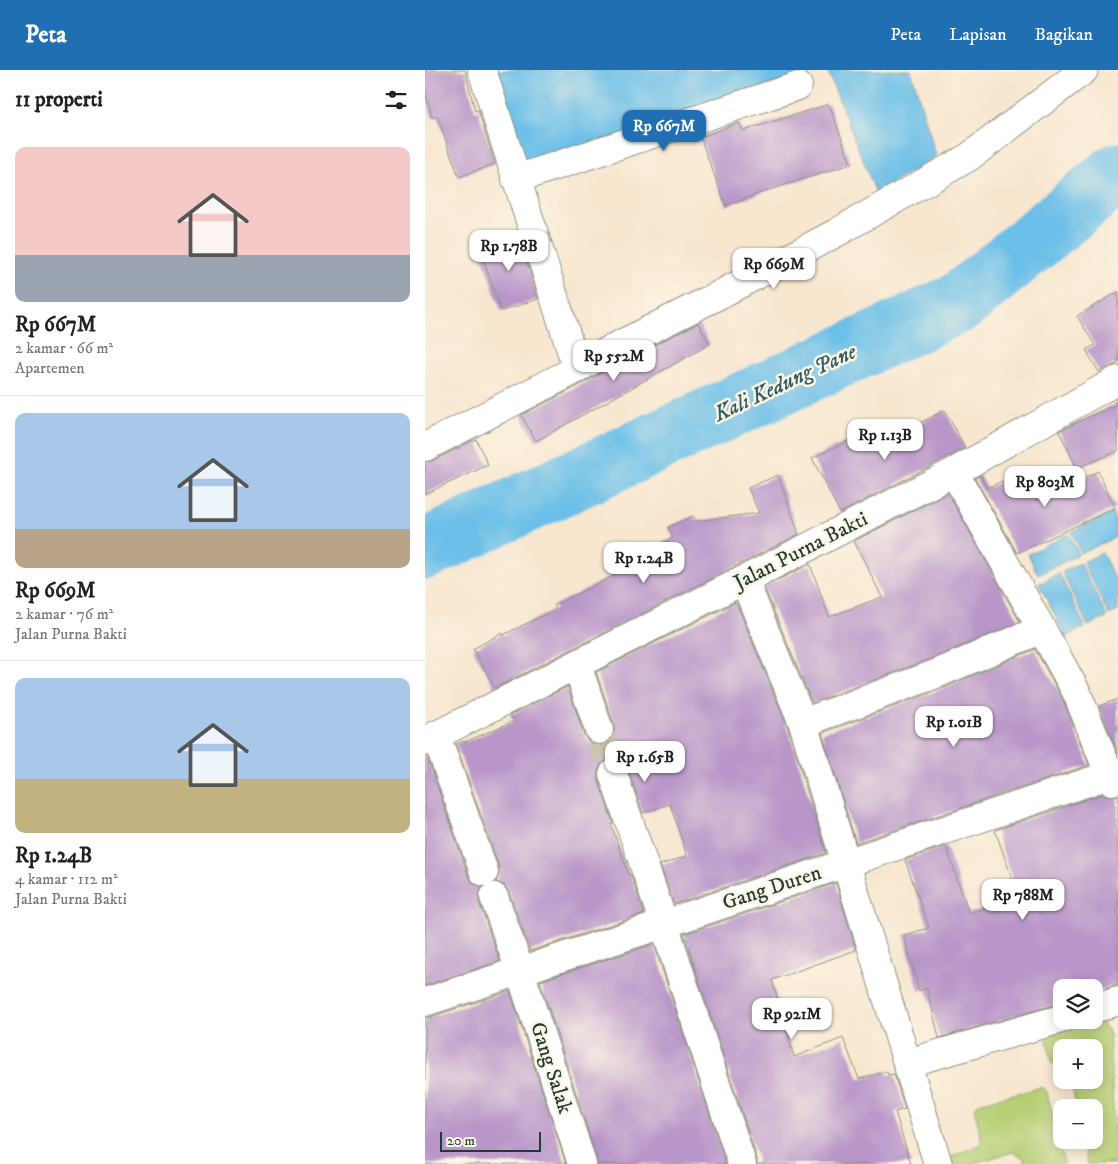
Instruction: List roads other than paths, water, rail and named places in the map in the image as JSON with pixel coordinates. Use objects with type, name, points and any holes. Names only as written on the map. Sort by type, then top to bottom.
[{"type":"street","points":[[482,70],[577,369]]},
{"type":"street","points":[[425,446],[717,296],[828,237],[969,157],[1084,70]]},
{"type":"street","points":[[516,179],[798,86]]},
{"type":"street","name":"Jalan Purna Bakti","points":[[430,738],[954,472],[1118,380]]},
{"type":"street","points":[[954,472],[1077,693],[1113,776]]},
{"type":"street","points":[[744,580],[803,723],[938,1164]]},
{"type":"street","points":[[803,723],[936,674],[1042,629]]},
{"type":"street","points":[[577,665],[599,730]]},
{"type":"street","points":[[430,738],[484,872]]},
{"type":"street","points":[[613,774],[742,1164]]},
{"type":"street","name":"Gang Duren","points":[[425,1002],[1113,776]]},
{"type":"street","name":"Gang Salak","points":[[494,898],[582,1164]]},
{"type":"street","points":[[1103,1006],[1118,1000]]},
{"type":"street","points":[[907,1063],[1053,1021]]},
{"type":"water","points":[[490,70],[815,70],[523,167]]},
{"type":"water","points":[[827,70],[911,70],[936,156],[876,193]]},
{"type":"water","points":[[1112,513],[1118,525],[1118,536],[1081,553],[1071,532]]},
{"type":"water","points":[[1068,534],[1079,554],[1038,575],[1028,554]]},
{"type":"water","points":[[1102,553],[1118,585],[1118,611],[1109,615],[1083,562]]},
{"type":"water","points":[[1080,563],[1107,617],[1088,626],[1062,572]]},
{"type":"water","points":[[1059,573],[1085,627],[1066,637],[1039,584]]},
{"type":"waterway","name":"Kali Kedung Pane","points":[[425,549],[960,302],[1118,173]]},
{"type":"tunnel","points":[[599,730],[613,774]]}]
